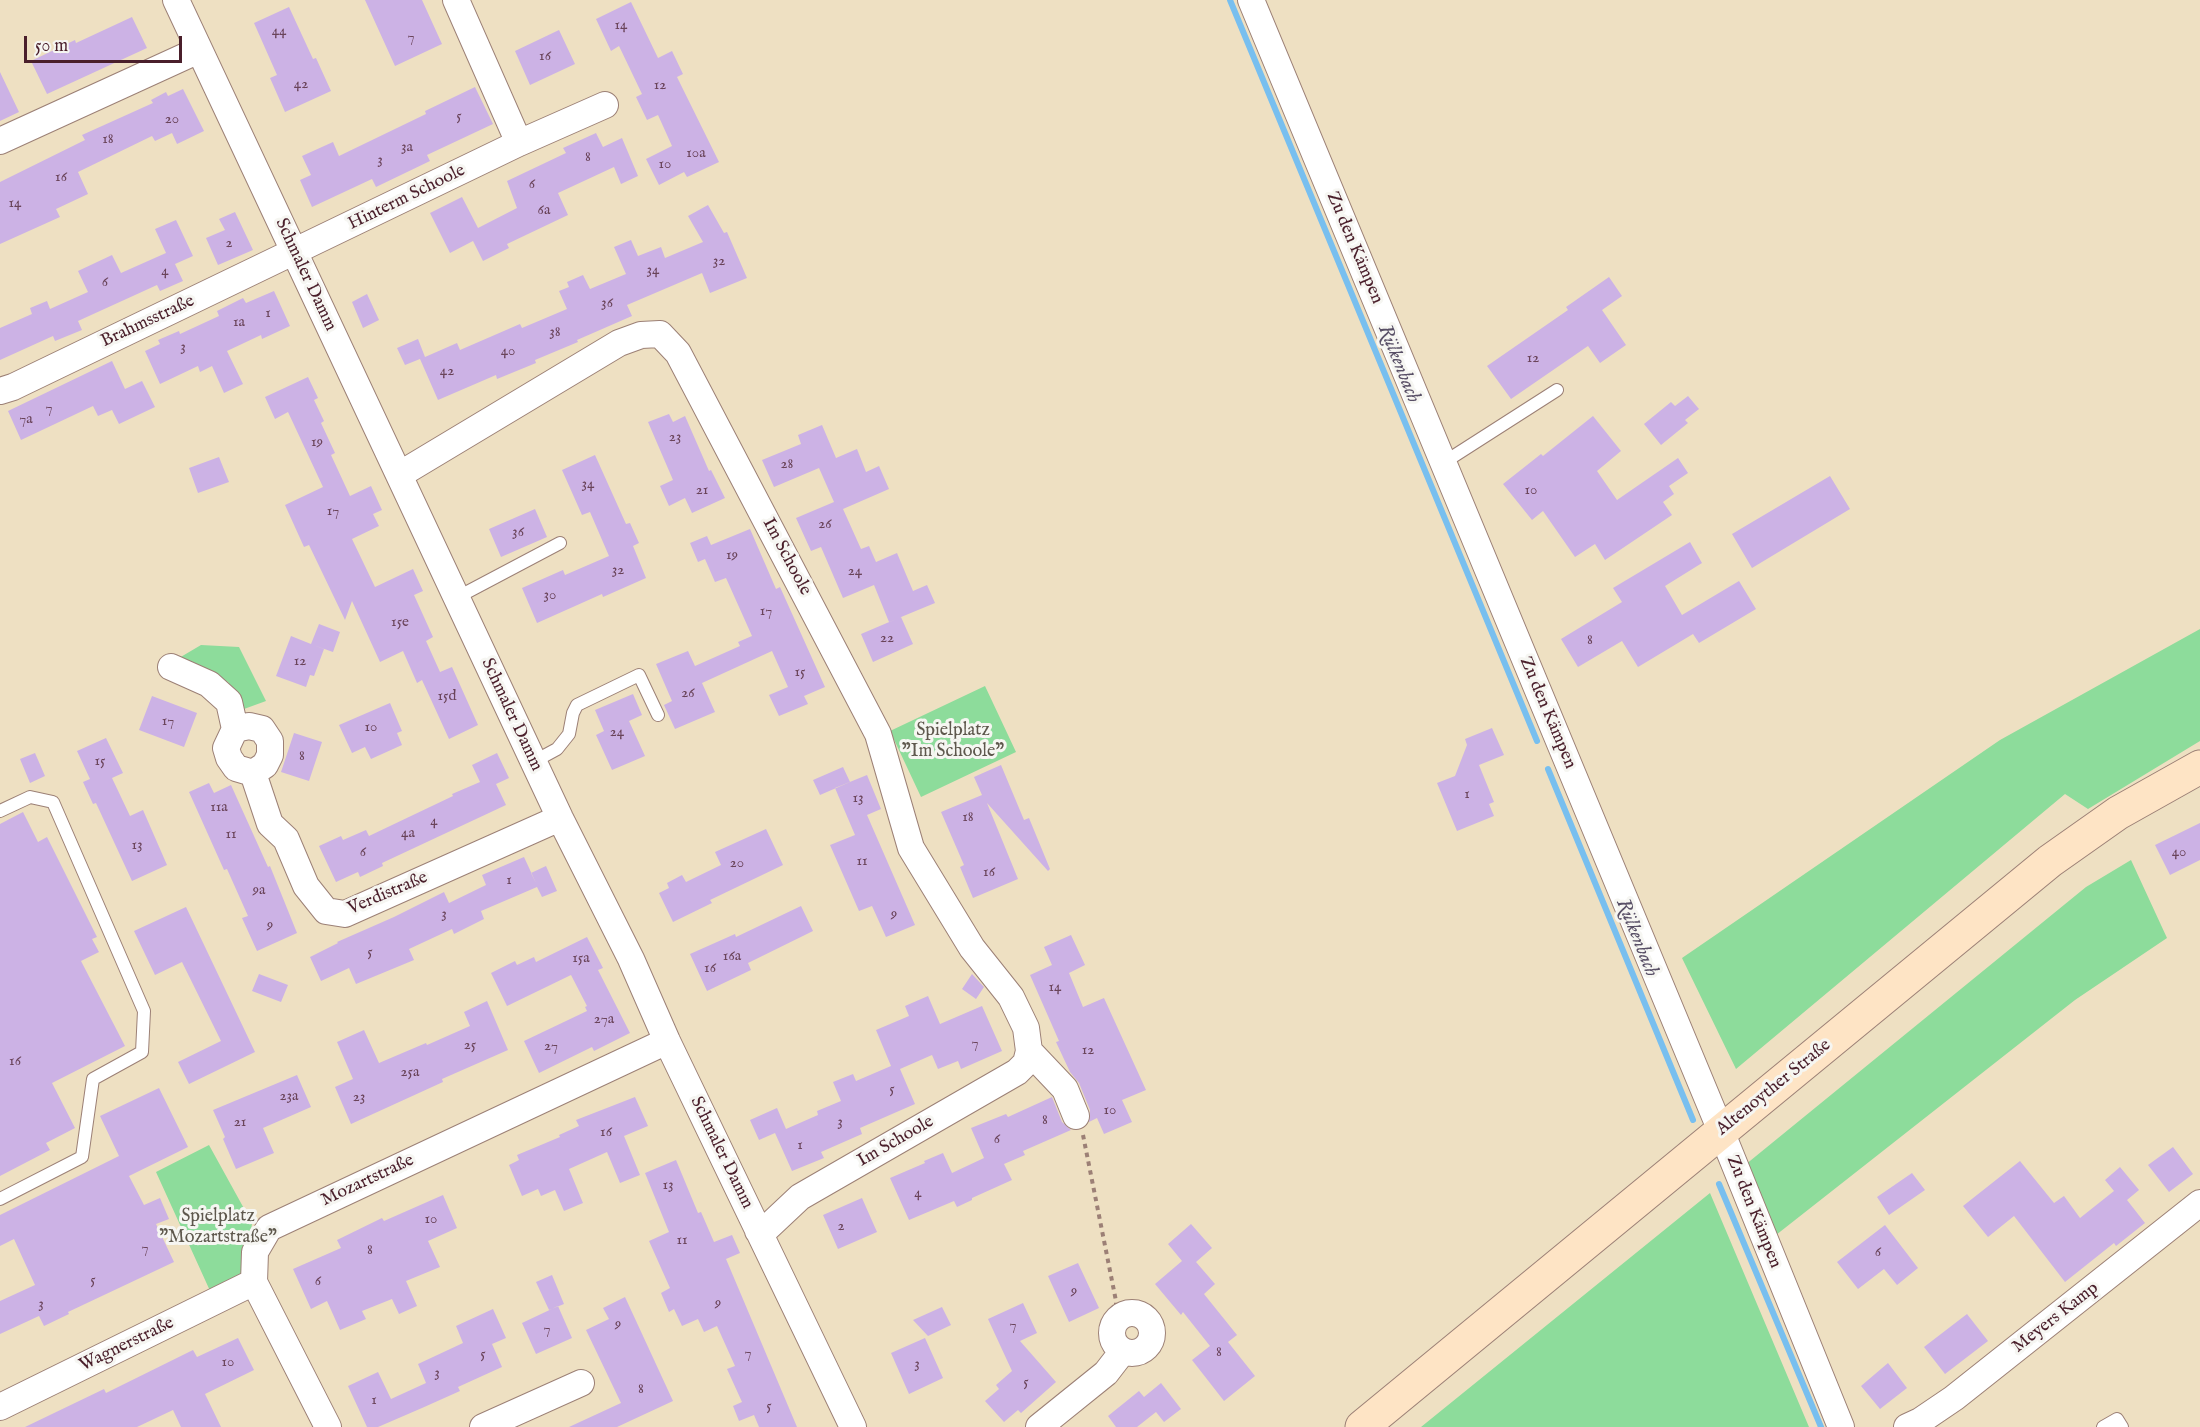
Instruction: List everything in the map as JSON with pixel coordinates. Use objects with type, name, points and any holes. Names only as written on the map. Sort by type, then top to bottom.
[{"type":"main road","name":"Altenoyther Straße","points":[[1362,1427],[2050,861],[2118,813],[2200,767]]},
{"type":"street","name":"Schmaler Damm","points":[[176,0],[533,762],[631,960],[667,1041],[852,1427]]},
{"type":"street","points":[[456,0],[519,144]]},
{"type":"street","name":"Zu den Kämpen","points":[[1251,0],[1721,1131],[1841,1427]]},
{"type":"street","points":[[0,141],[199,50]]},
{"type":"street","name":"Hinterm Schoole","points":[[295,252],[605,105]]},
{"type":"street","name":"Brahmsstraße","points":[[0,391],[295,252]]},
{"type":"street","name":"Im Schoole","points":[[399,475],[619,343],[641,335],[660,334],[678,353],[878,734],[911,848],[972,948],[1011,997],[1026,1028],[1029,1051],[1026,1063],[1017,1072],[800,1197],[767,1227],[758,1231]]},
{"type":"street","points":[[171,666],[209,684],[229,702],[235,729],[226,748],[229,758],[236,768],[253,773],[265,765],[270,756],[270,741],[262,729],[249,726],[235,729]]},
{"type":"street","name":"Verdistraße","points":[[253,773],[270,824],[286,839],[306,886],[326,911],[345,914],[560,818]]},
{"type":"street","name":"Mozartstraße","points":[[328,1427],[254,1282],[255,1252],[269,1227],[667,1041]]},
{"type":"street","points":[[1029,1051],[1065,1089],[1076,1116]]},
{"type":"street","name":"Meyers Kamp","points":[[1907,1427],[1954,1398],[2200,1203]]},
{"type":"street","name":"Wagnerstraße","points":[[0,1407],[254,1282]]},
{"type":"street","points":[[1126,1314],[1139,1315],[1148,1322],[1151,1339],[1142,1351],[1130,1353],[1123,1351],[1115,1345],[1111,1334],[1116,1320],[1126,1314]]},
{"type":"street","points":[[1039,1427],[1106,1373],[1123,1351]]},
{"type":"street","points":[[483,1427],[581,1383]]},
{"type":"lane","points":[[1443,463],[1557,390]]},
{"type":"lane","points":[[456,598],[560,543]]},
{"type":"lane","points":[[533,762],[556,749],[569,734],[577,705],[639,675],[658,715]]},
{"type":"lane","points":[[0,811],[30,797],[53,802],[144,1011],[142,1052],[93,1079],[82,1157],[0,1199]]},
{"type":"lane","points":[[2103,1427],[2117,1419],[2122,1427]]},
{"type":"path","points":[[1076,1116],[1085,1138],[1116,1301],[1116,1320]]},
{"type":"green space","points":[[2200,629],[2200,741],[2088,809],[2065,794],[1736,1069],[1682,958],[2000,740]]},
{"type":"green space","points":[[201,645],[239,647],[266,701],[244,709],[228,682],[180,665],[179,658]]},
{"type":"green space","name":"Spielplatz \"Im Schoole\"","points":[[985,686],[1016,752],[921,797],[890,731]]},
{"type":"green space","points":[[2131,860],[2167,938],[2075,1000],[1776,1235],[1745,1165],[2086,887]]},
{"type":"green space","name":"Spielplatz \"Mozartstraße\"","points":[[209,1145],[252,1223],[249,1250],[242,1271],[234,1283],[211,1293],[156,1172]]},
{"type":"green space","points":[[1710,1193],[1809,1427],[1421,1427]]},
{"type":"building","points":[[365,0],[422,0],[442,44],[395,66]]},
{"type":"building","points":[[631,2],[658,58],[672,51],[683,74],[677,77],[719,162],[687,177],[684,172],[659,185],[646,159],[672,146],[658,115],[647,120],[636,97],[642,94],[619,46],[611,51],[596,19]]},
{"type":"building","points":[[289,7],[331,91],[285,112],[270,78],[277,75],[254,23]]},
{"type":"building","points":[[132,17],[147,48],[47,94],[31,61]]},
{"type":"building","points":[[559,30],[575,64],[530,85],[515,51]]},
{"type":"building","points":[[0,72],[19,112],[0,121]]},
{"type":"building","points":[[475,87],[493,124],[427,155],[430,161],[376,187],[372,179],[312,207],[300,180],[311,175],[302,156],[333,142],[339,156],[426,114],[425,111]]},
{"type":"building","points":[[183,89],[204,131],[177,144],[172,133],[155,141],[152,136],[78,172],[88,194],[56,209],[60,217],[0,244],[0,182],[85,140],[82,135],[153,103],[151,100],[166,92],[168,96]]},
{"type":"building","points":[[596,133],[603,147],[622,138],[638,176],[621,184],[614,167],[558,193],[568,215],[507,244],[509,248],[483,261],[473,241],[450,253],[430,213],[462,197],[478,228],[517,208],[507,181],[566,153],[563,148]]},
{"type":"building","points":[[708,205],[724,233],[727,232],[747,278],[710,293],[702,273],[627,305],[632,316],[535,360],[536,363],[497,379],[496,375],[438,400],[420,359],[405,365],[397,348],[418,339],[425,357],[457,343],[460,350],[520,324],[522,328],[567,309],[559,291],[569,287],[567,282],[583,275],[590,289],[626,274],[614,247],[631,240],[638,256],[661,247],[665,258],[703,242],[688,216]]},
{"type":"building","points":[[235,212],[253,250],[218,265],[206,238],[225,230],[219,219]]},
{"type":"building","points":[[176,220],[193,256],[175,264],[183,281],[160,291],[157,285],[78,321],[82,330],[55,341],[53,336],[0,360],[0,328],[32,314],[30,308],[47,301],[50,309],[88,292],[78,271],[112,255],[121,273],[166,253],[155,229]]},
{"type":"building","points":[[1609,277],[1622,296],[1602,310],[1626,345],[1600,363],[1588,346],[1511,399],[1487,366],[1568,310],[1566,307]]},
{"type":"building","points":[[274,291],[290,326],[262,339],[261,335],[227,351],[243,384],[224,393],[212,366],[200,372],[198,366],[160,384],[145,351],[160,344],[158,340],[179,331],[180,334],[219,316],[217,311],[243,298],[246,303]]},
{"type":"building","points":[[367,294],[379,320],[363,328],[352,302]]},
{"type":"building","points":[[112,361],[125,389],[142,381],[155,407],[119,424],[112,410],[98,416],[93,406],[21,440],[8,411]]},
{"type":"building","points":[[308,377],[318,398],[314,400],[324,421],[321,423],[335,453],[331,455],[350,496],[371,486],[382,510],[373,514],[379,526],[352,539],[375,587],[413,569],[423,591],[414,595],[433,637],[426,641],[440,672],[452,667],[478,725],[449,739],[422,680],[417,683],[403,651],[380,662],[352,601],[345,620],[309,545],[304,547],[285,505],[323,487],[288,412],[275,419],[265,397]]},
{"type":"building","points":[[1688,396],[1699,409],[1685,420],[1688,423],[1661,445],[1644,424],[1671,402],[1675,406]]},
{"type":"building","points":[[669,414],[673,422],[685,416],[709,471],[711,470],[725,498],[692,513],[685,498],[669,506],[660,486],[673,480],[648,422]]},
{"type":"building","points":[[1593,416],[1621,451],[1597,471],[1617,500],[1678,458],[1688,473],[1669,486],[1674,494],[1663,502],[1672,515],[1605,560],[1595,544],[1575,557],[1543,511],[1532,520],[1503,484]]},
{"type":"building","points":[[822,425],[836,458],[857,449],[866,472],[879,466],[889,489],[843,509],[861,549],[869,546],[876,562],[897,553],[913,591],[927,585],[935,603],[889,622],[874,585],[843,598],[821,547],[811,551],[796,518],[834,502],[819,468],[774,487],[762,460],[801,444],[798,435]]},
{"type":"building","points":[[595,455],[626,524],[630,523],[639,543],[633,546],[646,578],[603,597],[602,594],[537,623],[522,588],[563,570],[565,575],[609,556],[590,512],[582,515],[562,470]]},
{"type":"building","points":[[219,457],[229,482],[198,493],[189,468]]},
{"type":"building","points":[[1830,476],[1850,509],[1752,568],[1732,534]]},
{"type":"building","points":[[535,509],[547,537],[501,557],[489,529]]},
{"type":"building","points":[[750,529],[776,589],[780,587],[825,687],[804,696],[808,704],[779,716],[769,695],[788,687],[772,651],[702,683],[715,712],[675,729],[664,705],[672,701],[656,664],[688,651],[695,666],[740,646],[738,642],[752,636],[726,578],[715,582],[705,559],[698,562],[690,543],[707,536],[711,545]]},
{"type":"building","points":[[1690,542],[1702,563],[1665,586],[1682,615],[1739,581],[1756,609],[1699,643],[1693,634],[1638,667],[1622,641],[1578,667],[1561,639],[1622,602],[1613,588]]},
{"type":"building","points":[[901,617],[913,644],[873,662],[861,634]]},
{"type":"building","points":[[319,624],[340,632],[333,652],[313,645],[324,649],[314,676],[310,675],[306,687],[276,676],[291,636],[311,644]]},
{"type":"building","points":[[633,694],[642,715],[629,721],[645,756],[612,770],[596,735],[604,731],[595,710]]},
{"type":"building","points":[[152,696],[197,713],[184,747],[139,730]]},
{"type":"building","points":[[390,703],[402,731],[397,733],[402,745],[371,759],[365,747],[352,753],[339,725]]},
{"type":"building","points":[[1492,728],[1504,755],[1479,765],[1494,802],[1489,804],[1494,816],[1457,831],[1437,783],[1455,776],[1467,745],[1465,739]]},
{"type":"building","points":[[294,733],[322,742],[309,781],[281,772]]},
{"type":"building","points":[[106,738],[123,773],[112,778],[130,816],[143,810],[167,865],[132,881],[96,803],[93,804],[83,782],[90,779],[77,751]]},
{"type":"building","points":[[35,753],[45,776],[30,783],[20,759]]},
{"type":"building","points":[[497,753],[509,778],[496,784],[506,805],[382,863],[383,866],[360,877],[358,872],[336,882],[319,846],[341,836],[343,840],[366,830],[369,836],[480,782],[472,765]]},
{"type":"building","points":[[1001,765],[1024,820],[1029,818],[1050,869],[1048,871],[987,803],[1018,879],[973,898],[960,867],[964,865],[941,812],[982,795],[974,777]]},
{"type":"building","points":[[843,767],[850,782],[820,795],[813,780]]},
{"type":"building","points":[[867,775],[881,809],[867,815],[915,925],[886,937],[872,906],[859,911],[830,845],[855,835],[835,788]]},
{"type":"building","points":[[209,783],[214,793],[231,785],[268,867],[270,866],[297,933],[257,951],[242,918],[248,916],[227,869],[224,870],[189,792]]},
{"type":"building","points":[[23,812],[38,842],[47,837],[97,937],[92,939],[99,952],[81,961],[125,1046],[52,1083],[75,1128],[46,1143],[50,1150],[0,1176],[0,824]]},
{"type":"building","points":[[2200,823],[2200,860],[2170,875],[2155,845]]},
{"type":"building","points":[[766,829],[783,865],[710,900],[712,903],[673,922],[659,893],[669,888],[667,883],[682,875],[686,882],[721,865],[715,852]]},
{"type":"building","points":[[524,857],[531,873],[546,866],[557,891],[542,897],[537,887],[481,911],[484,919],[454,934],[452,929],[409,949],[414,960],[356,984],[349,968],[321,981],[310,957],[444,892],[449,903],[486,885],[482,875]]},
{"type":"building","points":[[801,906],[813,931],[748,963],[751,970],[707,991],[690,954],[735,934],[736,937]]},
{"type":"building","points":[[186,907],[255,1052],[189,1084],[178,1062],[221,1041],[182,962],[155,975],[134,931]]},
{"type":"building","points":[[1071,935],[1085,965],[1069,973],[1083,1007],[1104,998],[1146,1090],[1122,1100],[1132,1122],[1104,1134],[1097,1118],[1089,1122],[1090,1110],[1079,1083],[1070,1072],[1056,1042],[1059,1041],[1030,975],[1052,965],[1044,947]]},
{"type":"building","points":[[587,937],[603,968],[598,970],[630,1033],[594,1051],[592,1047],[539,1073],[524,1041],[587,1011],[585,1007],[587,1006],[571,975],[507,1006],[491,973],[515,961],[517,965],[534,957],[536,962]]},
{"type":"building","points":[[259,974],[288,985],[281,1002],[252,991]]},
{"type":"building","points":[[972,974],[984,987],[976,999],[962,989]]},
{"type":"building","points":[[928,996],[940,1024],[982,1006],[1002,1051],[961,1069],[958,1061],[938,1069],[932,1055],[900,1069],[915,1104],[860,1128],[862,1134],[821,1152],[824,1158],[792,1171],[775,1133],[759,1140],[750,1120],[777,1108],[786,1129],[818,1115],[817,1111],[841,1101],[833,1082],[853,1074],[856,1081],[891,1066],[876,1030],[909,1016],[905,1006]]},
{"type":"building","points":[[487,1001],[508,1050],[442,1079],[443,1082],[351,1124],[335,1087],[353,1079],[337,1042],[364,1030],[379,1063],[470,1026],[464,1012]]},
{"type":"building","points":[[297,1075],[311,1107],[263,1128],[274,1153],[236,1169],[213,1110]]},
{"type":"building","points":[[159,1088],[188,1147],[129,1176],[144,1205],[160,1198],[169,1219],[156,1224],[174,1262],[68,1312],[69,1314],[44,1326],[39,1316],[0,1334],[0,1301],[35,1285],[14,1239],[0,1246],[0,1215],[119,1156],[100,1116]]},
{"type":"building","points":[[635,1097],[648,1126],[624,1136],[640,1175],[620,1183],[607,1152],[569,1169],[583,1203],[564,1211],[555,1190],[541,1196],[538,1189],[522,1196],[509,1165],[519,1160],[517,1155],[560,1137],[559,1135],[579,1126],[576,1120]]},
{"type":"building","points":[[1052,1097],[1062,1122],[1071,1130],[1023,1151],[1025,1155],[1004,1164],[1012,1180],[957,1207],[954,1201],[909,1220],[890,1178],[943,1153],[952,1173],[984,1158],[971,1128],[1006,1114],[1008,1117]]},
{"type":"building","points":[[2173,1147],[2193,1174],[2169,1192],[2148,1165]]},
{"type":"building","points":[[676,1160],[698,1213],[701,1212],[714,1242],[732,1235],[740,1253],[726,1259],[797,1427],[759,1427],[754,1415],[739,1421],[733,1406],[742,1402],[727,1369],[735,1366],[717,1326],[704,1332],[698,1319],[682,1326],[674,1309],[669,1312],[661,1293],[670,1288],[649,1241],[669,1232],[645,1173]]},
{"type":"building","points":[[2020,1161],[2054,1203],[2064,1196],[2080,1218],[2114,1191],[2105,1180],[2120,1167],[2139,1190],[2127,1200],[2145,1223],[2116,1246],[2114,1243],[2065,1282],[2014,1216],[1988,1237],[1963,1206]]},
{"type":"building","points":[[1912,1173],[1925,1190],[1889,1215],[1877,1197]]},
{"type":"building","points":[[443,1195],[457,1228],[428,1241],[440,1267],[406,1281],[417,1306],[399,1314],[392,1299],[362,1311],[366,1319],[340,1330],[327,1301],[311,1309],[293,1269],[341,1248],[337,1240],[382,1218],[384,1221]]},
{"type":"building","points":[[862,1198],[877,1232],[838,1249],[823,1215]]},
{"type":"building","points":[[1191,1224],[1212,1248],[1196,1262],[1215,1284],[1204,1294],[1237,1335],[1228,1342],[1255,1376],[1224,1401],[1192,1360],[1210,1346],[1183,1312],[1181,1315],[1155,1284],[1182,1261],[1168,1244]]},
{"type":"building","points":[[1885,1225],[1918,1268],[1897,1285],[1884,1269],[1858,1289],[1837,1262]]},
{"type":"building","points":[[1078,1263],[1099,1308],[1069,1322],[1048,1276]]},
{"type":"building","points":[[552,1275],[564,1304],[549,1310],[536,1282]]},
{"type":"building","points":[[625,1297],[673,1401],[617,1427],[569,1427],[621,1403],[586,1330],[609,1319],[603,1308]]},
{"type":"building","points":[[1023,1303],[1037,1333],[1020,1341],[1056,1382],[1021,1413],[1018,1410],[1004,1422],[985,1401],[999,1389],[996,1385],[1012,1371],[988,1319]]},
{"type":"building","points":[[558,1306],[572,1338],[536,1354],[522,1323]]},
{"type":"building","points":[[942,1307],[951,1325],[928,1336],[913,1320]]},
{"type":"building","points":[[493,1309],[506,1338],[492,1344],[502,1367],[458,1387],[460,1391],[422,1408],[378,1427],[367,1427],[348,1386],[378,1372],[391,1399],[426,1383],[418,1364],[463,1343],[456,1326]]},
{"type":"building","points":[[1967,1314],[1988,1341],[1945,1374],[1924,1347]]},
{"type":"building","points":[[238,1338],[254,1370],[205,1394],[221,1427],[181,1427],[173,1410],[137,1427],[25,1427],[104,1389],[106,1393],[193,1350],[197,1357]]},
{"type":"building","points":[[925,1338],[943,1378],[909,1394],[891,1353]]},
{"type":"building","points":[[1888,1363],[1907,1388],[1880,1409],[1861,1386]]},
{"type":"building","points":[[1161,1383],[1181,1409],[1164,1422],[1156,1412],[1137,1427],[1116,1427],[1108,1416],[1139,1391],[1144,1397]]},
{"type":"waterway","name":"Rülkenbach","points":[[1230,0],[1537,741]]},
{"type":"waterway","name":"Rülkenbach","points":[[1548,769],[1693,1120]]},
{"type":"waterway","name":"Rülkenbach","points":[[1719,1184],[1821,1427]]}]
